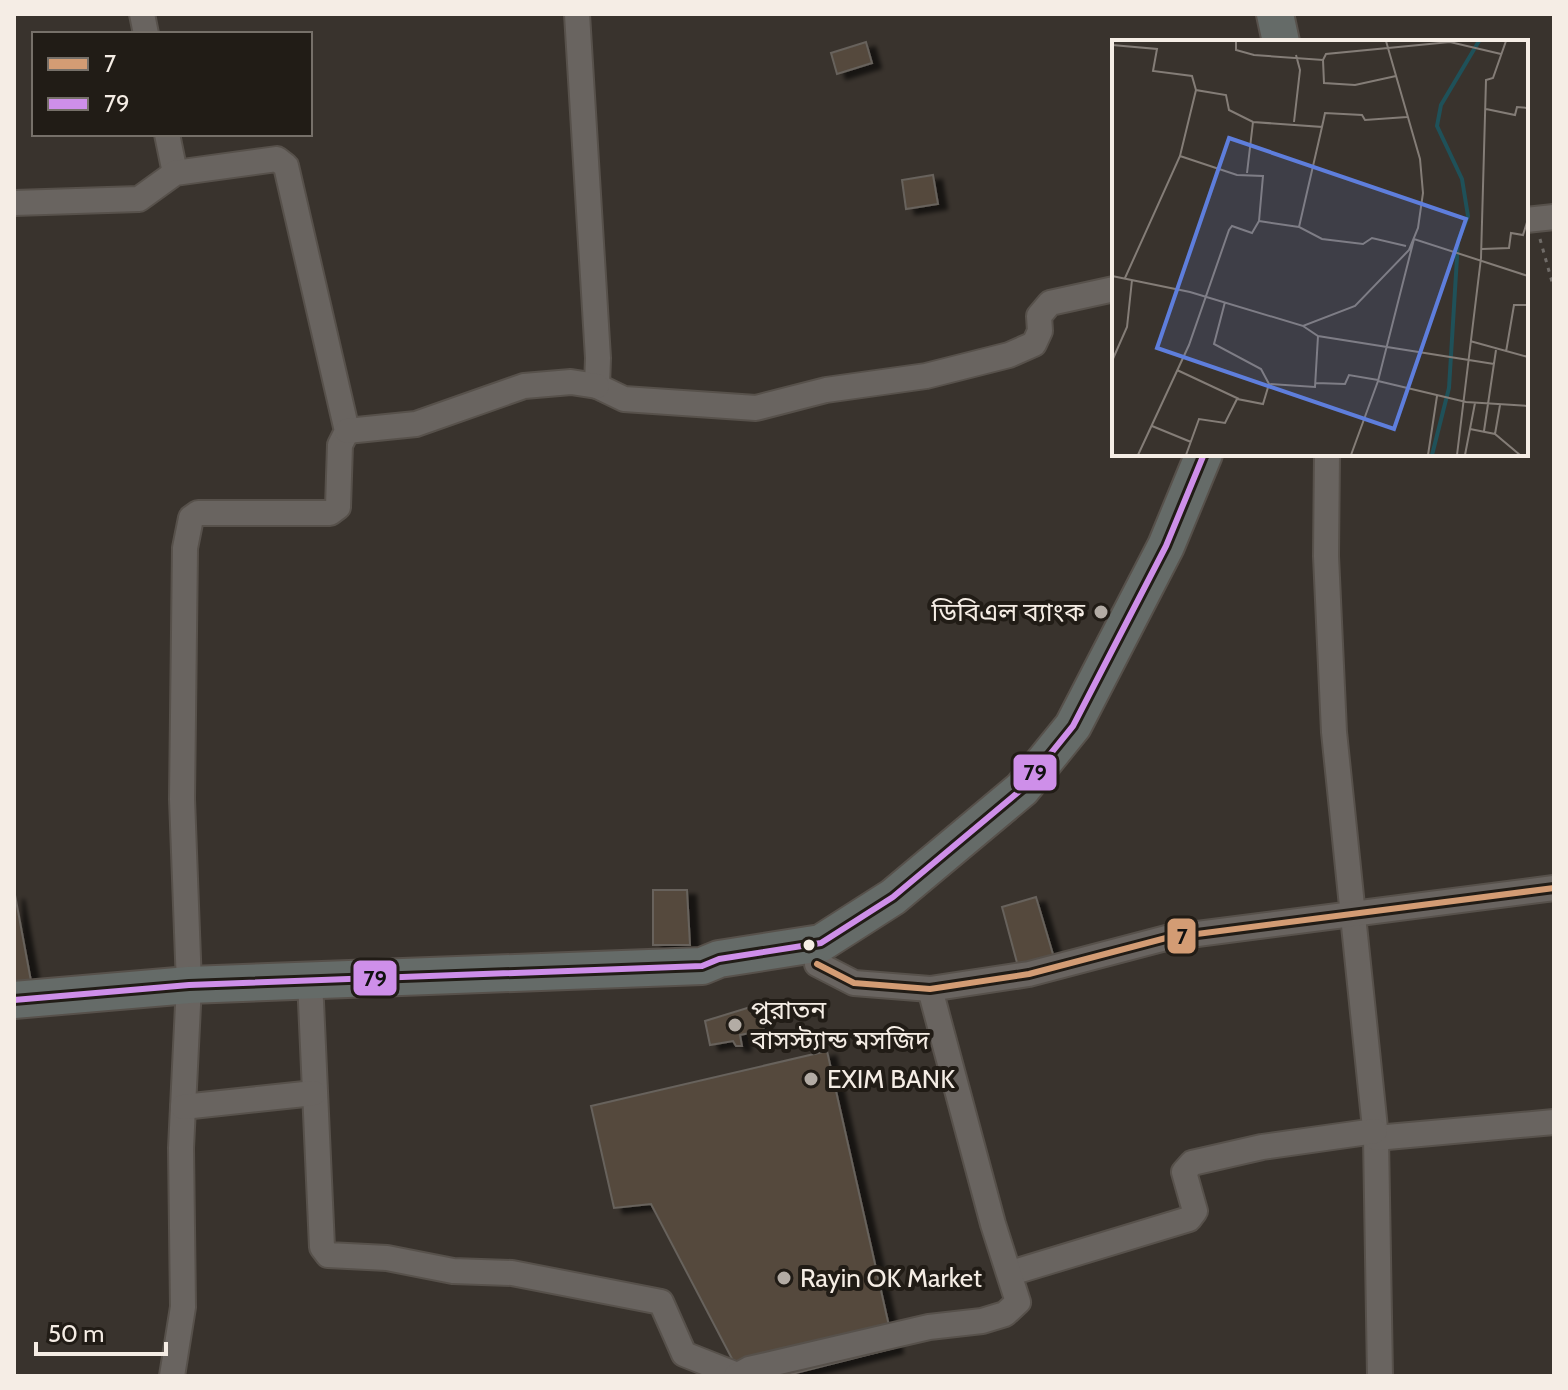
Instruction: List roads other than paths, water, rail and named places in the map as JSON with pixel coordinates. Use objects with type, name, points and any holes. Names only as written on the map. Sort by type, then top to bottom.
[{"type":"highway","points":[[1260,14],[1266,40]]},
{"type":"highway","points":[[1275,14],[1281,40]]},
{"type":"highway","points":[[14,1000],[189,985],[702,966],[719,959],[821,943],[893,897],[1022,789],[1073,726],[1166,546],[1203,456]]},
{"type":"highway","points":[[702,966],[719,973],[817,964],[864,940],[977,858],[1037,803],[1089,739],[1137,655],[1223,456]]},
{"type":"street","points":[[577,14],[598,342],[597,386]]},
{"type":"street","points":[[167,136],[175,173]]},
{"type":"street","points":[[14,203],[139,199],[175,173],[277,159],[286,166],[347,431],[340,445],[338,507],[330,513],[198,513],[191,518],[185,548],[182,799],[189,985],[183,1107],[183,1307],[172,1376]]},
{"type":"street","points":[[347,431],[416,424],[524,386],[571,382],[597,386],[624,399],[756,408],[826,390],[926,376],[1009,355],[1034,344],[1040,331],[1039,316],[1050,303],[1112,289]]},
{"type":"street","points":[[1327,456],[1326,556],[1334,732],[1375,1134],[1380,1376]]},
{"type":"street","points":[[817,964],[854,983],[930,989],[1029,974],[1166,938],[1554,888]]},
{"type":"street","points":[[310,980],[322,1247],[328,1255],[387,1258],[453,1271],[512,1273],[661,1302],[684,1354],[736,1376],[749,1369],[929,1327],[1005,1314],[1018,1302],[993,1224],[930,989]]},
{"type":"street","points":[[183,1107],[314,1093]]},
{"type":"street","points":[[1011,1273],[1189,1219],[1195,1211],[1184,1172],[1192,1163],[1262,1147],[1375,1134],[1554,1122]]},
{"type":"place","name":"ডিবিএল ব্যাংক","points":[[1101,612]]},
{"type":"place","name":"পুরাতন বাসস্ট্যান্ড মসজিদ","points":[[735,1025]]},
{"type":"place","name":"EXIM BANK","points":[[811,1079]]},
{"type":"place","name":"Rayin OK Market","points":[[784,1278]]}]
